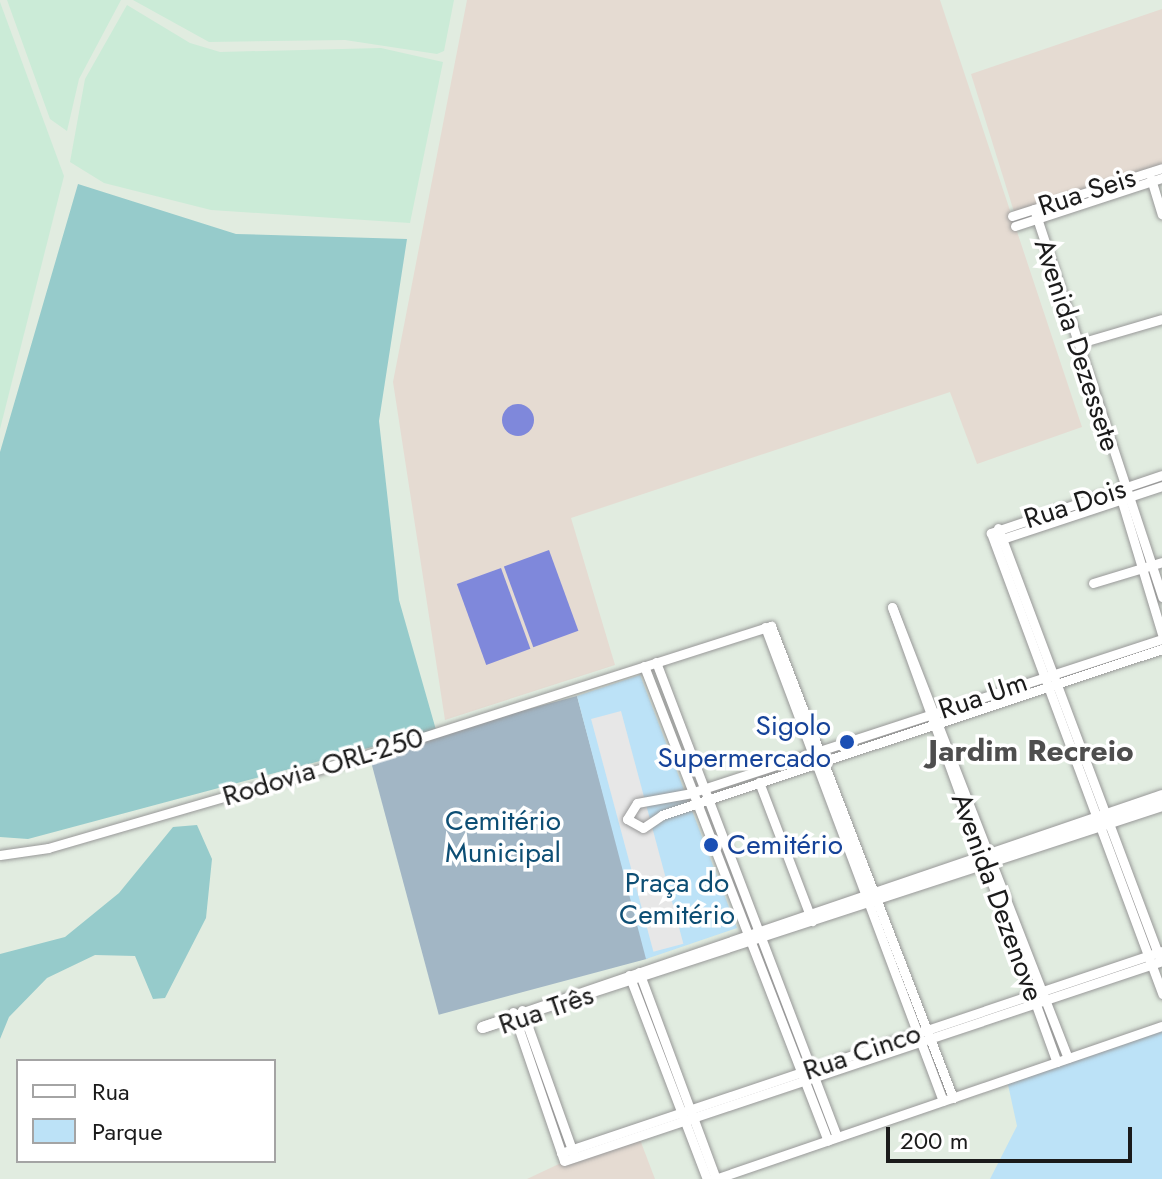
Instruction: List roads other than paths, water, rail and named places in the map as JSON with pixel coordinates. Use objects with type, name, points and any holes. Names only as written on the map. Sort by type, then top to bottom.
[{"type":"street","name":"Rua Seis","points":[[1014,221],[1158,175]]},
{"type":"street","points":[[1158,175],[1162,214]]},
{"type":"street","name":"Avenida Dezessete","points":[[1040,212],[1123,490],[1162,597]]},
{"type":"street","points":[[1080,343],[1162,319]]},
{"type":"street","name":"Rua Dois","points":[[1049,679],[996,536],[1162,475]]},
{"type":"street","name":"Rua Dois","points":[[1123,490],[1162,486]]},
{"type":"street","name":"Avenida Dezessete","points":[[1152,565],[1162,636]]},
{"type":"street","points":[[1093,583],[1152,565]]},
{"type":"street","name":"Avenida Dezenove","points":[[935,718],[892,607],[1040,997],[1068,1058]]},
{"type":"street","points":[[809,1076],[748,937],[644,666],[767,626],[869,897],[918,1038],[948,1100]]},
{"type":"street","name":"Rua Um","points":[[816,758],[759,782],[705,794],[692,793],[634,804],[628,822],[643,828],[695,804],[705,794],[1049,679],[1162,636]]},
{"type":"street","name":"Rua Um","points":[[1049,679],[1162,649]]},
{"type":"street","points":[[656,662],[761,933],[832,1139]]},
{"type":"street","name":"Rodovia ORL-250","points":[[0,855],[178,811],[644,666]]},
{"type":"street","points":[[1049,679],[1158,959],[1162,994]]},
{"type":"street","points":[[759,782],[810,917]]},
{"type":"street","name":"Rua Três","points":[[1102,820],[1162,795]]},
{"type":"street","name":"Rua Três","points":[[519,1015],[988,857],[1102,820],[1162,805]]},
{"type":"street","points":[[869,897],[930,1035],[948,1100]]},
{"type":"street","name":"Rua Cinco","points":[[519,1015],[568,1156],[1158,959]]},
{"type":"street","points":[[635,975],[707,1179]]},
{"type":"street","name":"Avenida Dezenove","points":[[1040,997],[1057,1062]]},
{"type":"street","points":[[687,1116],[715,1179],[1162,1026]]},
{"type":"place","name":"Sigolo Supermercado","points":[[847,742]]},
{"type":"place","name":"Cemitério","points":[[711,845]]},
{"type":"district","name":"Jardim Recreio","points":[[1031,751]]},
{"type":"park label","name":"Cemitério Municipal","points":[[503,837]]},
{"type":"park label","name":"Praça do Cemitério","points":[[677,899]]}]
